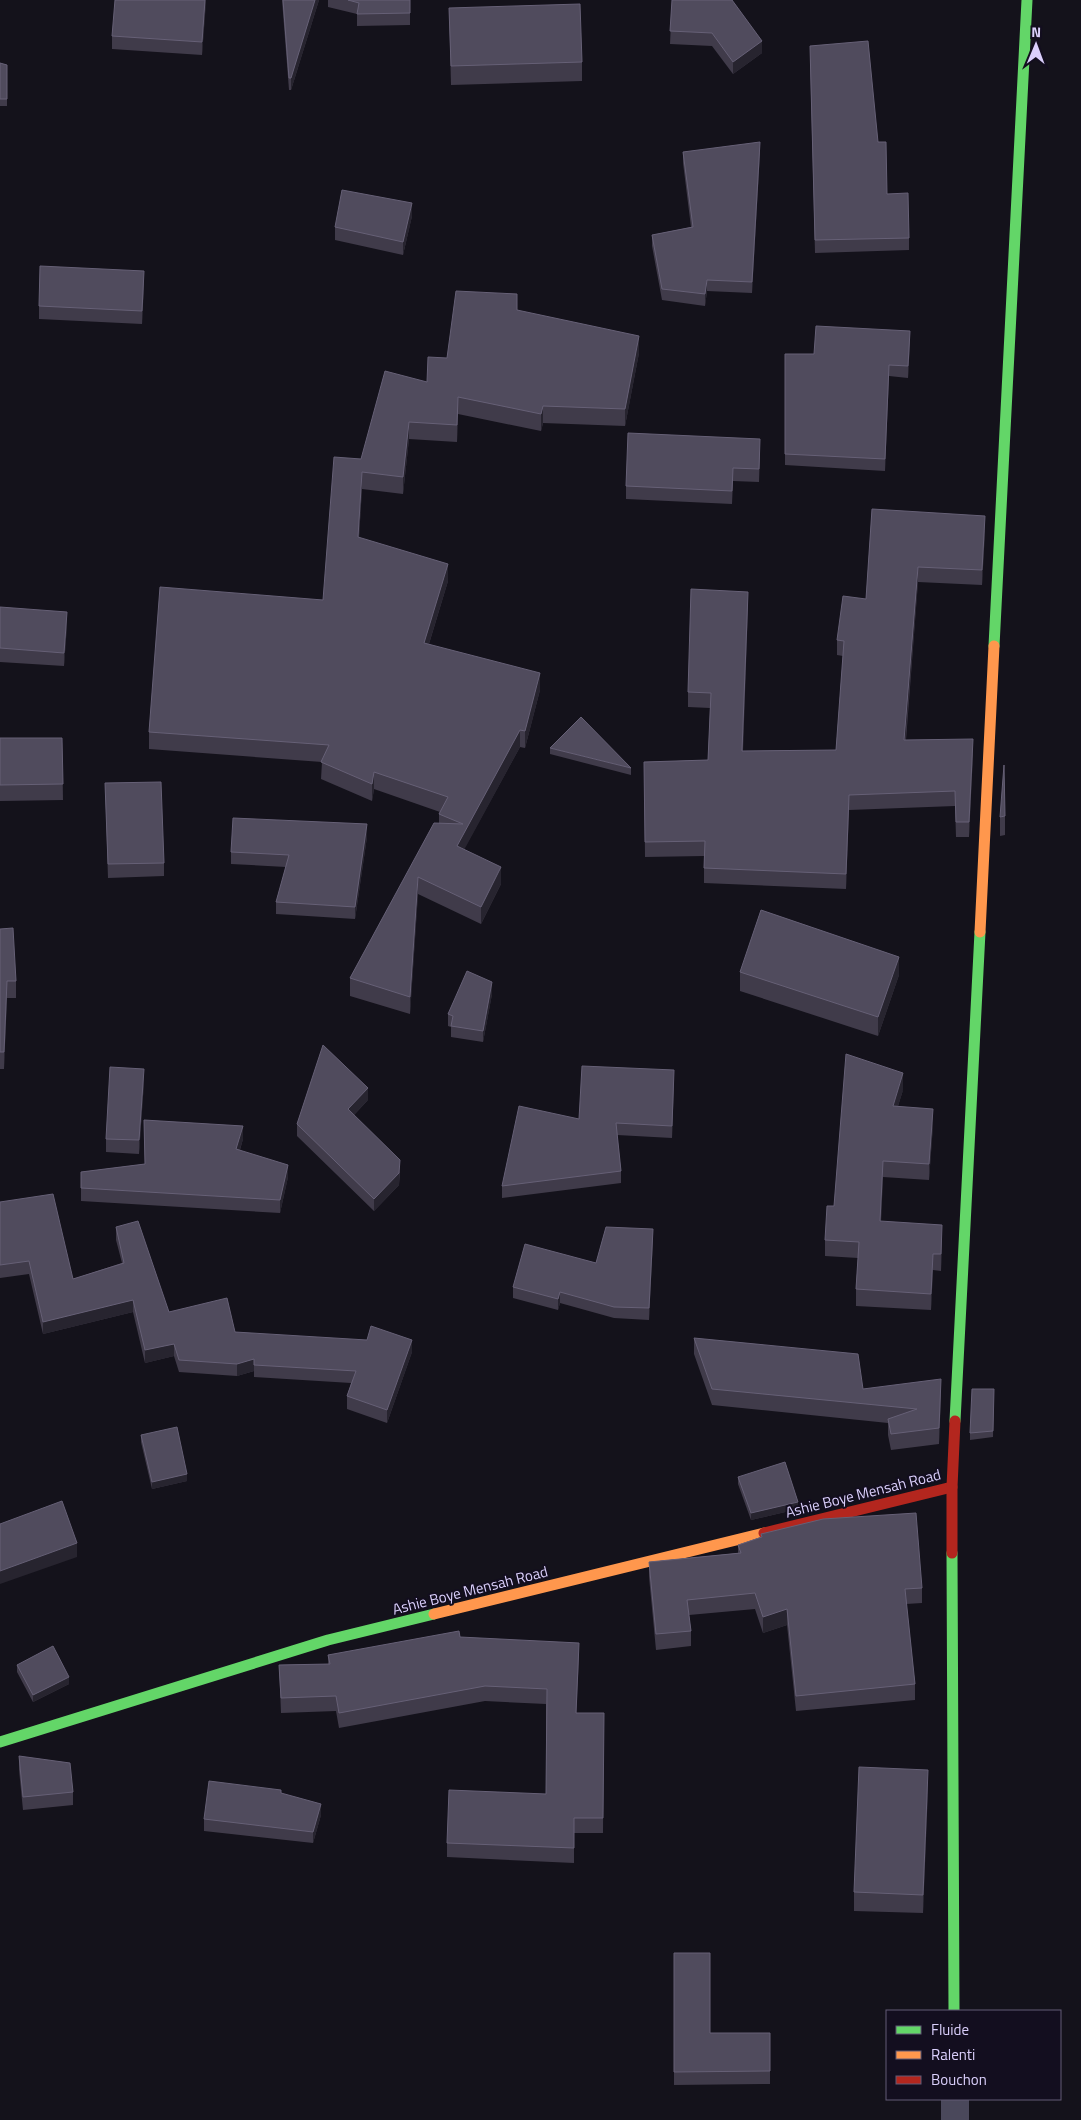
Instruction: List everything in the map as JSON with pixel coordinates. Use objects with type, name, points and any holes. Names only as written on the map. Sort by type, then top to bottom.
[{"type":"street","points":[[954,2010],[952,1487],[1027,0]]},
{"type":"street","name":"Ashie Boye Mensah Road","points":[[0,1742],[328,1640],[952,1487]]},
{"type":"street","points":[[955,2100],[955,2120]]},
{"type":"building","points":[[115,0],[205,0],[202,42],[112,36]]},
{"type":"building","points":[[283,0],[315,0],[291,78],[289,78]]},
{"type":"building","points":[[348,0],[410,0],[410,13],[357,14],[359,3]]},
{"type":"building","points":[[672,0],[732,0],[762,41],[733,62],[712,33],[670,31]]},
{"type":"building","points":[[580,4],[582,62],[451,66],[449,8]]},
{"type":"building","points":[[868,41],[878,142],[886,142],[887,194],[908,193],[909,238],[815,240],[810,46]]},
{"type":"building","points":[[0,63],[7,65],[7,99],[0,99]]},
{"type":"building","points":[[760,142],[752,282],[707,280],[705,294],[662,289],[652,235],[693,227],[683,152]]},
{"type":"building","points":[[342,190],[412,203],[403,242],[335,227]]},
{"type":"building","points":[[40,266],[144,271],[142,311],[39,306]]},
{"type":"building","points":[[456,291],[517,294],[517,310],[639,336],[625,409],[543,406],[541,414],[458,397],[457,425],[409,422],[403,477],[362,472],[358,537],[448,564],[424,643],[540,673],[525,731],[520,730],[457,846],[501,867],[481,907],[418,877],[410,997],[350,978],[434,823],[463,824],[439,814],[448,797],[374,772],[372,784],[321,762],[329,745],[149,732],[160,587],[323,600],[334,457],[361,459],[385,371],[427,382],[428,357],[447,358]]},
{"type":"building","points":[[816,326],[910,331],[908,366],[889,365],[885,459],[785,454],[785,354],[814,354]]},
{"type":"building","points":[[628,433],[760,439],[759,469],[733,468],[732,491],[626,486]]},
{"type":"building","points":[[872,509],[985,516],[982,570],[918,567],[904,740],[973,739],[969,822],[956,822],[955,791],[849,795],[846,874],[704,868],[705,841],[645,842],[644,762],[708,760],[711,693],[688,692],[691,589],[748,592],[742,751],[836,750],[844,641],[837,640],[843,596],[866,599]]},
{"type":"building","points":[[0,607],[67,612],[64,653],[0,648]]},
{"type":"building","points":[[581,717],[631,768],[550,748]]},
{"type":"building","points":[[0,738],[62,738],[63,784],[0,785]]},
{"type":"building","points":[[1004,765],[1005,816],[1000,817]]},
{"type":"building","points":[[161,782],[164,863],[108,864],[105,783]]},
{"type":"building","points":[[233,818],[367,824],[355,907],[276,902],[289,855],[231,852]]},
{"type":"building","points":[[761,910],[899,957],[878,1017],[740,972]]},
{"type":"building","points":[[13,928],[16,981],[7,981],[4,1052],[0,1052],[0,929]]},
{"type":"building","points":[[467,971],[492,982],[483,1031],[451,1026],[453,1016],[448,1014]]},
{"type":"building","points":[[323,1045],[368,1088],[348,1109],[400,1160],[399,1173],[374,1199],[297,1124]]},
{"type":"building","points":[[846,1054],[903,1073],[893,1106],[933,1109],[929,1164],[883,1161],[880,1221],[942,1225],[941,1254],[933,1254],[931,1294],[856,1289],[859,1242],[825,1240],[827,1206],[834,1206]]},
{"type":"building","points":[[582,1066],[674,1070],[672,1126],[616,1123],[621,1171],[502,1186],[519,1106],[579,1119]]},
{"type":"building","points":[[110,1067],[144,1069],[139,1140],[106,1139]]},
{"type":"building","points":[[144,1120],[243,1126],[236,1149],[288,1165],[280,1200],[81,1188],[81,1172],[145,1164]]},
{"type":"building","points":[[53,1194],[73,1279],[124,1263],[116,1227],[138,1221],[169,1312],[227,1298],[235,1332],[367,1340],[371,1326],[412,1340],[387,1410],[347,1396],[356,1371],[254,1365],[254,1359],[237,1364],[179,1360],[174,1344],[145,1350],[133,1300],[43,1322],[29,1261],[0,1265],[0,1202]]},
{"type":"building","points":[[606,1227],[653,1229],[649,1308],[614,1307],[560,1292],[558,1299],[513,1287],[525,1244],[596,1263]]},
{"type":"building","points":[[694,1338],[858,1354],[863,1389],[941,1379],[939,1428],[891,1434],[888,1419],[917,1409],[712,1389]]},
{"type":"building","points":[[972,1389],[994,1389],[993,1431],[970,1433]]},
{"type":"building","points":[[177,1427],[187,1474],[152,1482],[141,1435]]},
{"type":"building","points":[[785,1462],[798,1502],[751,1513],[738,1477]]},
{"type":"building","points":[[62,1501],[77,1543],[0,1571],[0,1524]]},
{"type":"building","points":[[916,1513],[922,1588],[905,1589],[915,1684],[796,1696],[787,1609],[763,1617],[755,1593],[687,1600],[691,1631],[656,1634],[649,1562],[741,1553],[738,1545],[762,1537],[761,1534],[823,1519]]},
{"type":"building","points":[[459,1631],[460,1637],[579,1643],[576,1713],[604,1713],[603,1818],[574,1818],[574,1848],[447,1843],[449,1790],[546,1794],[547,1689],[485,1686],[339,1713],[336,1696],[281,1698],[279,1665],[330,1664],[328,1655]]},
{"type":"building","points":[[53,1646],[69,1677],[33,1695],[17,1665]]},
{"type":"building","points":[[19,1756],[70,1763],[73,1792],[23,1797]]},
{"type":"building","points":[[859,1767],[928,1770],[923,1895],[854,1892]]},
{"type":"building","points":[[209,1781],[281,1790],[281,1793],[321,1804],[313,1832],[204,1819]]},
{"type":"building","points":[[674,1953],[710,1953],[710,2033],[770,2033],[770,2071],[674,2072]]},
{"type":"traffic: fast","points":[[994,646],[1027,0]]},
{"type":"traffic: fast","points":[[955,1421],[980,932]]},
{"type":"traffic: fast","points":[[952,1553],[954,2010]]},
{"type":"traffic: fast","points":[[0,1742],[328,1640],[434,1614]]},
{"type":"traffic: slow","points":[[980,932],[994,646]]},
{"type":"traffic: slow","points":[[434,1614],[764,1533]]},
{"type":"traffic: jam","points":[[952,1553],[955,1421]]},
{"type":"traffic: jam","points":[[764,1533],[952,1487]]}]
